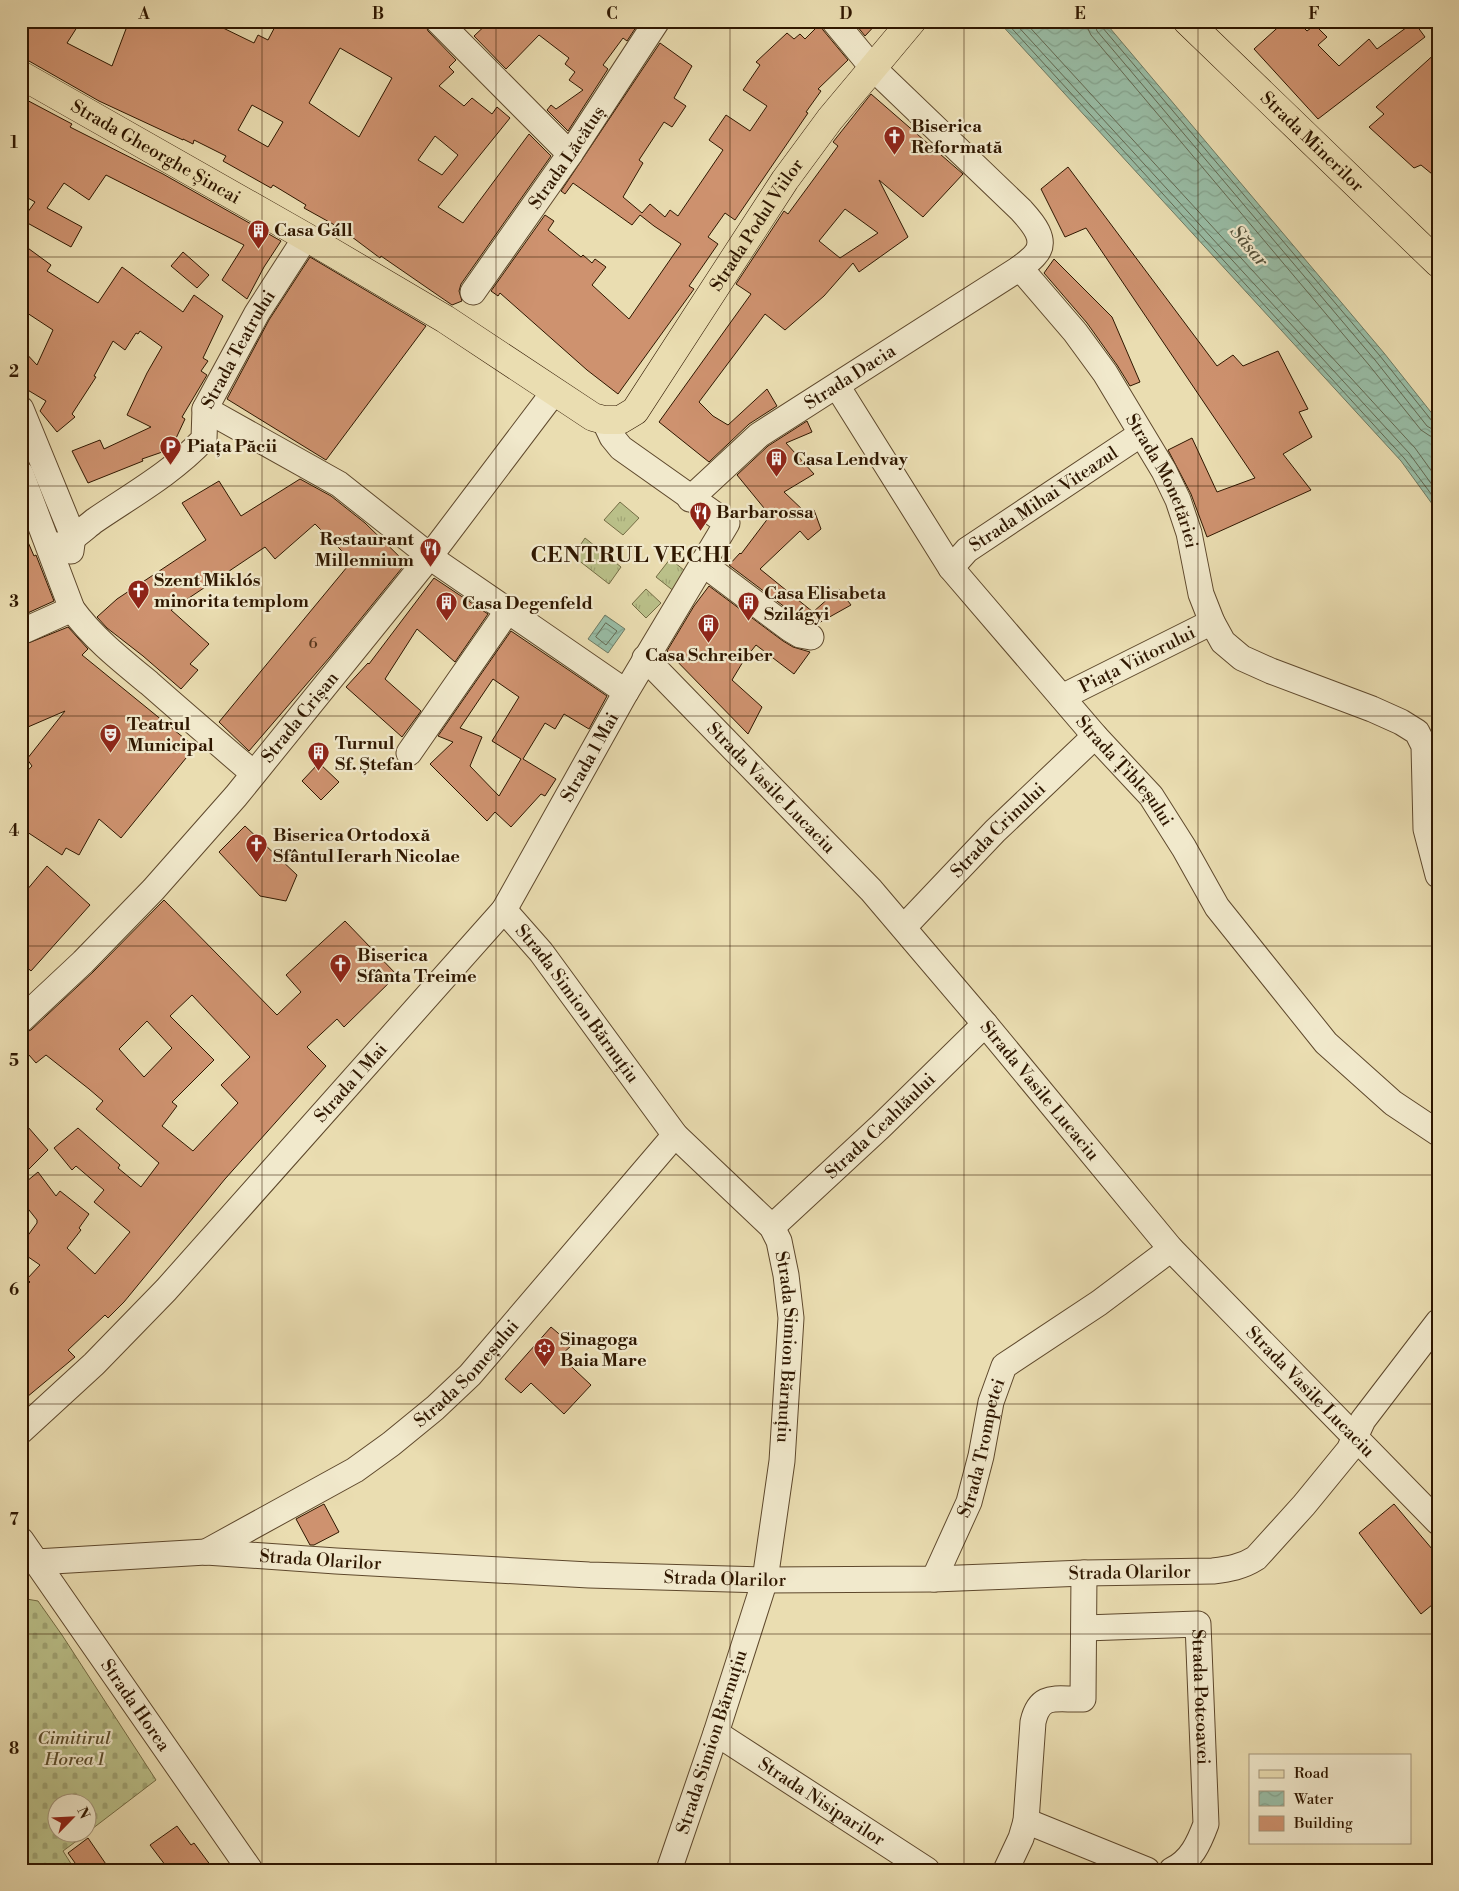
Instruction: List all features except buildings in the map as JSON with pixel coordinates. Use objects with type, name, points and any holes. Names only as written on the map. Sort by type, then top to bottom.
[{"type":"main road","name":"Strada Podul Viilor","points":[[604,420],[620,420],[635,411],[785,180],[830,119],[912,21]]},
{"type":"main road","name":"Strada Minerilor","points":[[1187,21],[1438,262]]},
{"type":"main road","name":"Strada Gheorghe Șincai","points":[[21,75],[306,236],[445,319],[593,417],[604,420]]},
{"type":"street","points":[[438,21],[570,154]]},
{"type":"street","name":"Strada Lăcătuș","points":[[473,292],[570,154],[657,21]]},
{"type":"street","points":[[834,21],[872,67],[1022,210],[1034,224],[1040,237],[1037,254],[1020,268]]},
{"type":"street","name":"Strada Teatrului","points":[[306,236],[257,313],[205,409],[339,484],[430,556],[626,692]]},
{"type":"street","name":"Strada Dacia","points":[[691,498],[759,435],[1020,268]]},
{"type":"street","name":"Strada Monetăriei","points":[[1020,268],[1085,345],[1105,373],[1178,500],[1190,533],[1201,594],[1212,622],[1223,642],[1242,658],[1401,722],[1417,732],[1424,746],[1426,829],[1436,862]]},
{"type":"street","name":"Strada Țibleșului","points":[[837,386],[951,568],[1095,736],[1151,796],[1184,848],[1217,907],[1326,1043],[1394,1103],[1438,1133]]},
{"type":"street","name":"Strada Crișan","points":[[21,1020],[83,962],[153,890],[236,796],[430,556],[554,392]]},
{"type":"street","points":[[21,409],[73,536],[68,598],[21,632]]},
{"type":"street","points":[[48,543],[54,545],[62,544],[174,468],[204,439],[205,409]]},
{"type":"street","points":[[604,420],[612,437],[621,448],[691,498]]},
{"type":"street","name":"Strada Mihai Viteazul","points":[[951,568],[967,550],[1141,434]]},
{"type":"street","points":[[21,474],[68,598],[88,630],[253,773]]},
{"type":"street","name":"Strada 1 Mai","points":[[21,1431],[94,1364],[166,1290],[504,910],[626,692],[726,524],[691,498]]},
{"type":"street","points":[[702,564],[790,629],[800,635],[811,637]]},
{"type":"street","points":[[410,753],[508,610]]},
{"type":"street","name":"Piața Viitorului","points":[[1062,698],[1212,622]]},
{"type":"street","name":"Strada Vasile Lucaciu","points":[[646,658],[871,890],[904,927],[1171,1249],[1438,1522]]},
{"type":"street","name":"Strada Crinului","points":[[904,927],[995,831],[1095,736]]},
{"type":"street","name":"Strada Simion Bărnuțiu","points":[[504,910],[541,952],[675,1135],[772,1227],[780,1249],[792,1318],[782,1461],[765,1580],[716,1733],[669,1870]]},
{"type":"street","name":"Strada Ceahlăului","points":[[772,1227],[881,1126],[985,1024]]},
{"type":"street","name":"Strada Someșului","points":[[206,1552],[355,1470],[391,1444],[435,1408],[470,1374],[675,1135]]},
{"type":"street","name":"Strada Trompetei","points":[[934,1579],[969,1502],[981,1456],[991,1402],[1004,1366],[1098,1303],[1171,1249]]},
{"type":"street","points":[[1355,1438],[1363,1420],[1438,1322]]},
{"type":"street","name":"Strada Olarilor","points":[[36,1562],[206,1552],[336,1562],[589,1575],[765,1580],[934,1579],[1084,1573],[1213,1571],[1232,1569],[1248,1563],[1261,1553],[1349,1450],[1355,1438]]},
{"type":"street","name":"Strada Horea","points":[[21,1540],[250,1870]]},
{"type":"street","points":[[1006,1870],[1021,1838],[1026,1820],[1033,1722],[1039,1705],[1045,1700],[1082,1699],[1085,1628],[1084,1573]]},
{"type":"street","name":"Strada Potcoavei","points":[[1085,1628],[1198,1624],[1206,1824],[1193,1852],[1181,1866],[1172,1870]]},
{"type":"street","name":"Strada Nisiparilor","points":[[716,1733],[927,1870]]},
{"type":"street","points":[[1026,1820],[1147,1870]]},
{"type":"green space","points":[[620,502],[639,518],[623,535],[604,520]]},
{"type":"green space","points":[[585,538],[621,567],[609,584],[573,556]]},
{"type":"green space","points":[[670,559],[689,574],[675,592],[656,577]]},
{"type":"green space","points":[[646,589],[661,603],[646,618],[632,604]]},
{"type":"green space","name":"Cimitirul Horea 1","points":[[21,1598],[38,1601],[156,1780],[98,1824],[98,1794],[48,1794],[48,1844],[72,1844],[63,1851],[75,1870],[21,1870]]},
{"type":"water","name":"Săsar","points":[[998,21],[1104,21],[1384,353],[1438,421],[1438,512],[1401,461]]},
{"type":"water","points":[[605,615],[625,629],[608,653],[588,639]]},
{"type":"place","name":"Biserica Reformată","points":[[895,155]]},
{"type":"place","name":"Casa Gáll","points":[[258,249]]},
{"type":"place","name":"Piața Păcii","points":[[171,465]]},
{"type":"place","name":"Casa Lendvay","points":[[777,478]]},
{"type":"place","name":"Barbarossa","points":[[700,531]]},
{"type":"place","name":"Restaurant Millennium","points":[[430,568]]},
{"type":"place","name":"Szent Miklós minorita templom","points":[[138,609]]},
{"type":"place","name":"Casa Degenfeld","points":[[446,622]]},
{"type":"place","name":"Casa Elisabeta Szilágyi","points":[[748,622]]},
{"type":"place","name":"Casa Schreiber","points":[[709,644]]},
{"type":"place","name":"Teatrul Municipal","points":[[111,753]]},
{"type":"place","name":"Turnul Sf. Ștefan","points":[[319,772]]},
{"type":"place","name":"Biserica Ortodoxă Sfântul Ierarh Nicolae","points":[[257,864]]},
{"type":"place","name":"Biserica Sfânta Treime","points":[[341,984]]},
{"type":"place","name":"Sinagoga Baia Mare","points":[[544,1368]]},
{"type":"district","name":"CENTRUL VECHI","points":[[631,555]]}]
